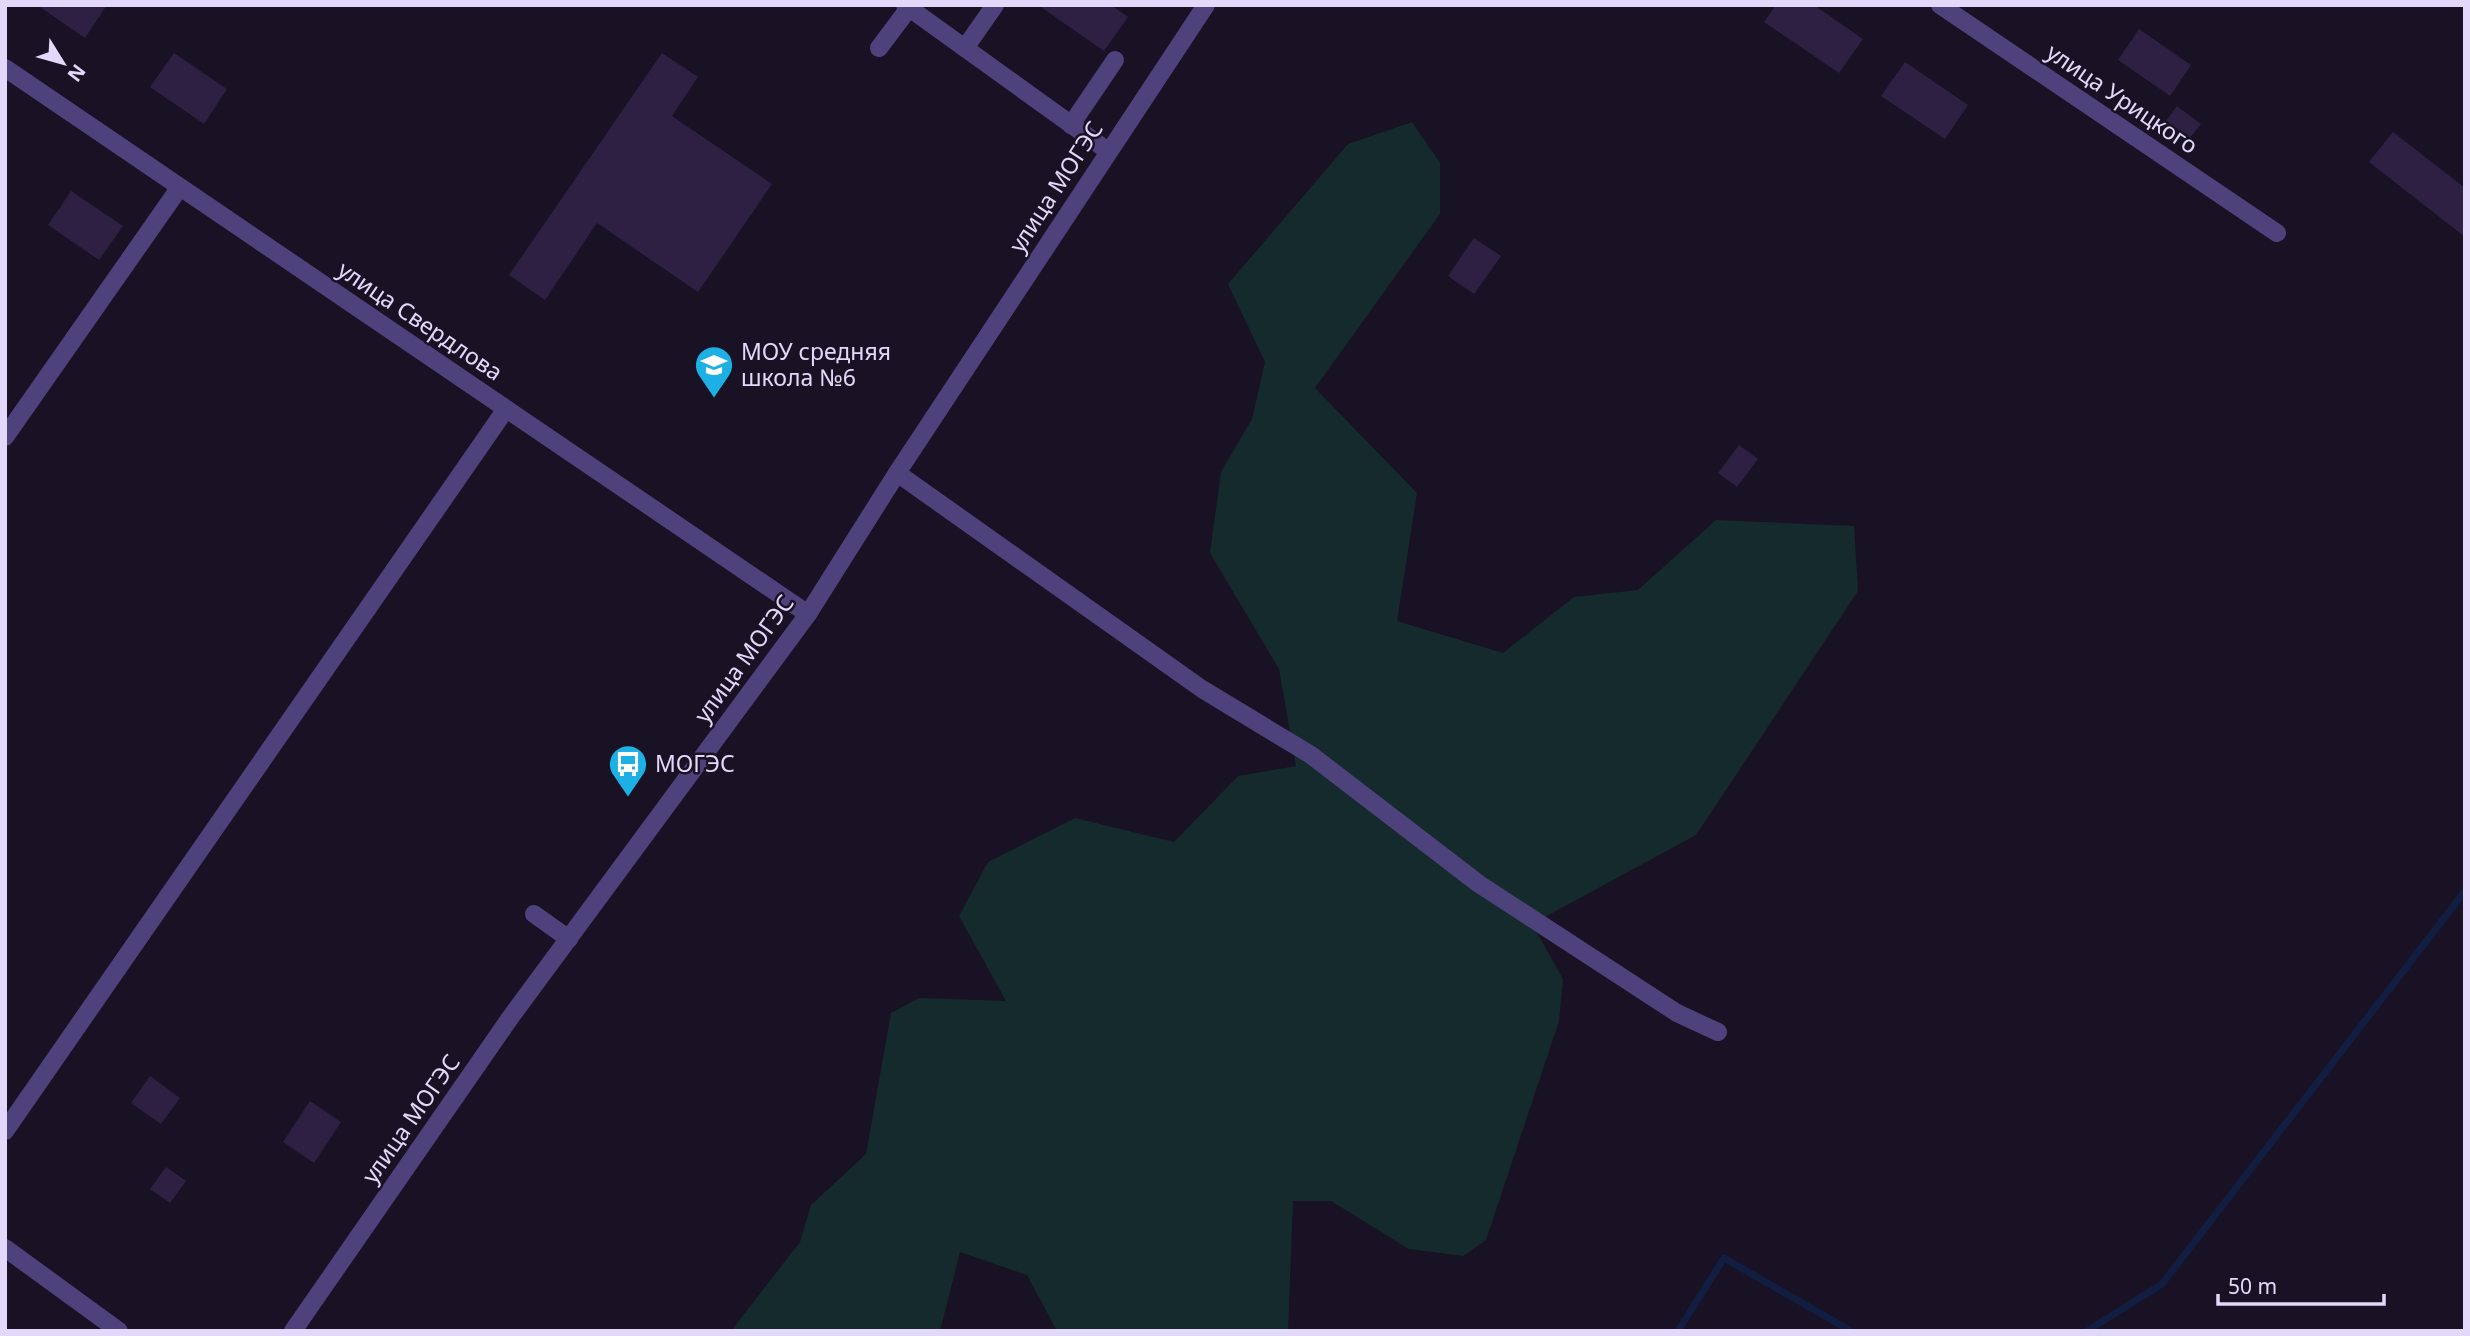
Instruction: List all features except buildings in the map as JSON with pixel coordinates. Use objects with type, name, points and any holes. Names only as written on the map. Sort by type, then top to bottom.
[{"type":"street","points":[[965,48],[995,5]]},
{"type":"street","name":"улица МОГЭС","points":[[297,1329],[510,1018],[808,614],[897,473],[1206,5]]},
{"type":"street","name":"улица Урицкого","points":[[1940,5],[2277,233]]},
{"type":"street","points":[[880,48],[907,7],[1108,151]]},
{"type":"street","points":[[1071,125],[1115,60]]},
{"type":"street","name":"улица Свердлова","points":[[5,68],[808,614]]},
{"type":"street","points":[[5,437],[180,187]]},
{"type":"street","points":[[5,1131],[506,409]]},
{"type":"street","points":[[897,473],[1202,689],[1311,755],[1479,884],[1677,1013],[1718,1032]]},
{"type":"street","points":[[534,914],[569,939]]},
{"type":"street","points":[[5,1248],[119,1331]]},
{"type":"green space","points":[[1412,122],[1440,163],[1440,214],[1315,388],[1417,493],[1397,621],[1503,653],[1574,597],[1638,590],[1716,520],[1854,526],[1858,591],[1696,835],[1532,924],[1563,979],[1559,1021],[1486,1240],[1463,1256],[1409,1249],[1331,1201],[1293,1201],[1288,1331],[1057,1331],[1027,1275],[960,1252],[940,1331],[731,1331],[800,1242],[811,1205],[866,1154],[891,1013],[919,998],[1006,1001],[959,916],[988,862],[1075,818],[1174,842],[1238,776],[1296,766],[1279,669],[1210,553],[1221,472],[1252,419],[1265,362],[1228,284],[1348,144]]},
{"type":"waterway","points":[[2087,1331],[2162,1284],[2465,891]]},
{"type":"waterway","points":[[1678,1331],[1724,1258],[1851,1331]]},
{"type":"place","name":"МОУ средняя школа №6","points":[[714,399]]},
{"type":"place","name":"МОГЭС","points":[[628,798]]}]
